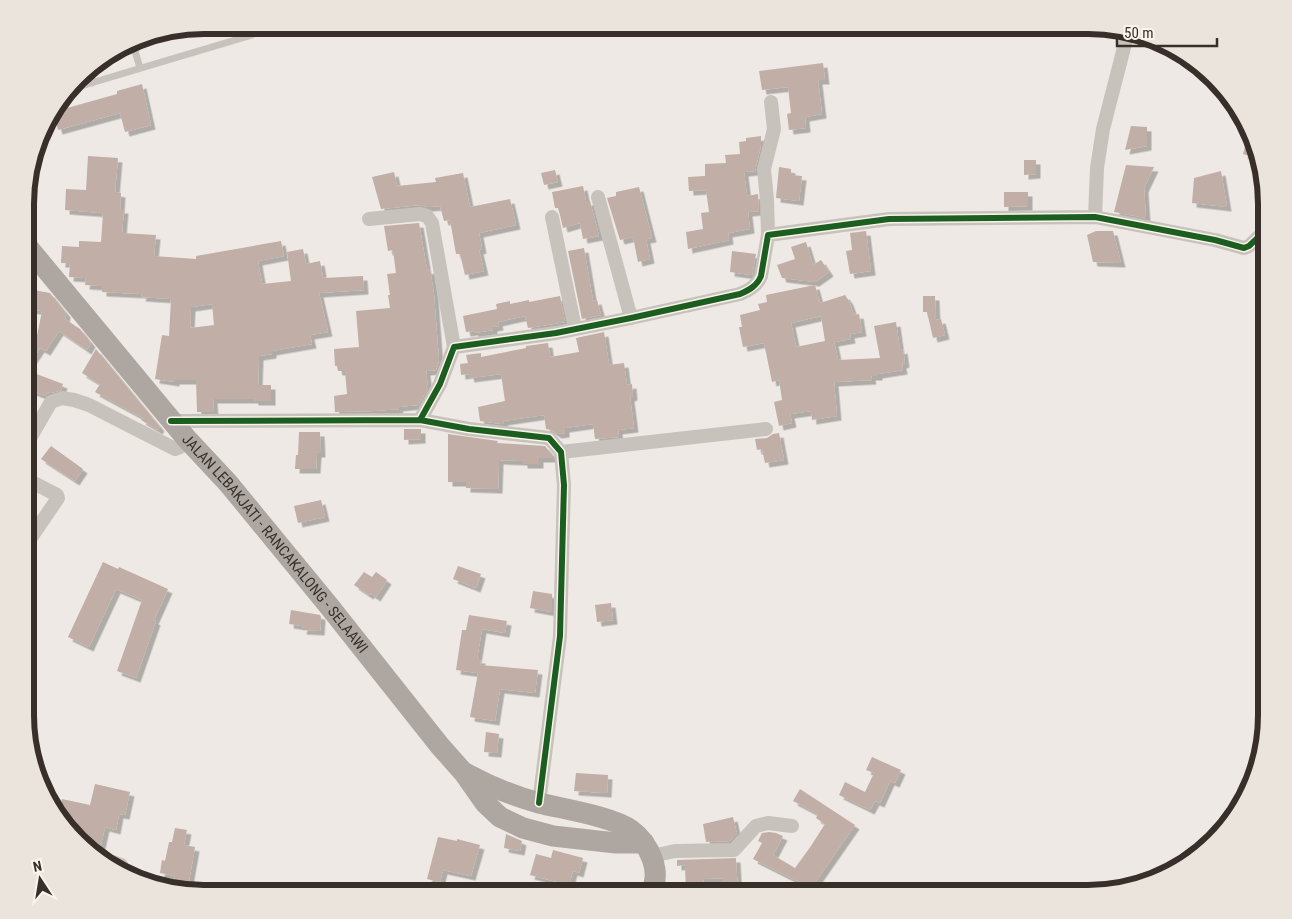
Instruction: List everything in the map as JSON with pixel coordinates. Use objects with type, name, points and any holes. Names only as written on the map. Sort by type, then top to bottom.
[{"type":"main road","name":"JALAN LEBAKJATI - RANCAKALONG - SELAAWI","points":[[34,255],[171,421],[228,483],[440,746],[464,773],[476,792],[500,817],[523,828],[553,836],[616,843],[648,850]]},
{"type":"main road","name":"JALAN LEBAKJATI - RANCAKALONG - SELAAWI","points":[[464,773],[496,788],[539,803],[621,824],[632,830],[648,850]]},
{"type":"main road","points":[[648,850],[655,870],[653,885]]},
{"type":"street","points":[[1095,217],[1097,168],[1103,129],[1126,39]]},
{"type":"street","points":[[454,347],[556,333],[740,294],[751,289],[761,276],[768,235],[764,168],[774,129],[771,102]]},
{"type":"street","points":[[598,197],[631,318]]},
{"type":"street","points":[[369,219],[420,214],[427,216],[432,223],[454,347],[440,384],[420,420]]},
{"type":"street","points":[[552,217],[575,328]]},
{"type":"street","points":[[768,235],[888,219],[1095,217],[1215,240],[1244,248],[1258,238]]},
{"type":"street","points":[[34,431],[50,402],[62,398],[89,405],[175,449],[180,447],[186,438]]},
{"type":"street","points":[[171,421],[420,420],[549,438],[560,452],[564,484],[560,636],[539,803]]},
{"type":"street","points":[[560,452],[766,429]]},
{"type":"street","points":[[34,483],[57,495],[58,498],[34,533]]},
{"type":"street","points":[[648,850],[734,850],[756,826],[768,822],[792,826]]},
{"type":"lane","points":[[82,86],[252,35]]},
{"type":"lane","points":[[134,49],[140,68]]},
{"type":"lane","points":[[91,77],[92,83]]},
{"type":"building","points":[[823,63],[825,80],[818,80],[822,114],[805,117],[806,128],[789,130],[787,114],[791,113],[788,87],[762,90],[759,71]]},
{"type":"building","points":[[142,84],[151,125],[125,132],[120,113],[58,130],[56,122],[63,109],[117,94],[117,91]]},
{"type":"building","points":[[1131,126],[1147,127],[1147,146],[1125,150]]},
{"type":"building","points":[[761,136],[761,145],[755,171],[744,172],[747,196],[758,194],[759,211],[748,212],[750,229],[728,233],[729,240],[688,249],[686,232],[703,229],[701,213],[709,212],[706,190],[689,191],[688,177],[705,176],[705,164],[726,163],[725,155],[740,154],[739,142],[746,141],[746,138]]},
{"type":"building","points":[[1246,142],[1251,157],[1243,154]]},
{"type":"building","points":[[88,156],[118,158],[115,192],[121,193],[120,209],[124,209],[122,233],[156,235],[154,256],[196,259],[196,256],[281,241],[284,256],[258,261],[262,284],[291,281],[287,252],[303,249],[306,264],[320,261],[323,278],[363,276],[364,290],[319,293],[328,332],[310,335],[312,344],[272,351],[272,354],[259,356],[258,385],[271,385],[271,401],[213,399],[214,412],[197,412],[196,380],[175,380],[175,382],[155,379],[162,335],[169,336],[171,299],[141,297],[142,294],[102,292],[102,286],[85,285],[86,278],[69,277],[70,263],[61,263],[62,246],[79,247],[79,241],[101,242],[103,213],[65,210],[66,189],[86,190]],"holes":[[[212,304],[214,325],[190,328],[191,307]]]},
{"type":"building","points":[[1024,160],[1036,160],[1036,174],[1024,175]]},
{"type":"building","points":[[1126,165],[1154,167],[1144,188],[1146,218],[1114,212]]},
{"type":"building","points":[[779,167],[791,169],[791,175],[802,176],[799,201],[776,198]]},
{"type":"building","points":[[555,170],[558,182],[544,185],[541,173]]},
{"type":"building","points":[[1221,171],[1227,207],[1192,203],[1194,178]]},
{"type":"building","points":[[394,172],[397,186],[436,182],[435,178],[463,173],[470,207],[510,199],[516,225],[479,233],[482,249],[479,250],[484,271],[465,275],[460,254],[456,254],[450,220],[444,221],[440,206],[428,207],[419,205],[381,209],[372,177]]},
{"type":"building","points":[[583,186],[586,201],[590,201],[599,236],[583,239],[580,223],[563,228],[558,208],[555,208],[552,192]]},
{"type":"building","points":[[639,187],[652,238],[646,239],[650,259],[638,262],[633,237],[620,240],[607,198],[616,196],[616,192]]},
{"type":"building","points":[[1004,192],[1028,192],[1028,206],[1004,207]]},
{"type":"building","points":[[419,223],[427,270],[430,269],[434,295],[439,361],[436,370],[426,371],[428,388],[418,405],[398,407],[399,409],[335,412],[334,396],[347,394],[345,371],[338,371],[337,366],[335,366],[334,349],[359,347],[356,311],[390,308],[387,274],[396,273],[393,250],[388,251],[384,226]]},
{"type":"building","points":[[866,231],[871,271],[850,274],[846,251],[852,250],[850,233]]},
{"type":"building","points":[[1096,231],[1113,231],[1121,263],[1093,262],[1087,235]]},
{"type":"building","points":[[806,242],[813,265],[821,260],[829,272],[815,282],[782,278],[777,265],[795,259],[791,247]]},
{"type":"building","points":[[584,248],[593,301],[597,300],[601,315],[582,319],[568,251]]},
{"type":"building","points":[[732,251],[756,254],[752,275],[730,272]]},
{"type":"building","points":[[815,285],[820,303],[845,295],[854,315],[859,314],[862,332],[850,334],[851,339],[834,342],[838,360],[880,358],[874,326],[896,322],[900,350],[903,349],[905,363],[902,364],[903,370],[871,376],[872,380],[834,382],[837,416],[812,420],[811,411],[790,414],[792,423],[779,426],[774,402],[782,400],[779,380],[772,382],[764,343],[743,347],[739,327],[742,327],[740,315],[760,310],[758,304],[767,302],[766,295]],"holes":[[[821,316],[825,341],[796,347],[791,323]]]},
{"type":"building","points":[[34,290],[50,293],[66,313],[65,319],[80,329],[91,343],[87,350],[59,331],[46,351],[40,348],[34,357],[34,334],[37,336],[42,311],[34,310]]},
{"type":"building","points":[[560,296],[565,322],[528,328],[525,316],[498,322],[499,326],[493,327],[493,330],[474,333],[474,331],[466,332],[463,316],[497,309],[496,304],[510,301],[510,304]]},
{"type":"building","points":[[923,296],[935,296],[936,320],[941,319],[945,335],[933,338],[927,312],[923,312]]},
{"type":"building","points":[[604,332],[609,365],[624,363],[627,385],[632,384],[633,396],[630,397],[634,428],[618,430],[619,437],[595,439],[593,424],[565,428],[565,433],[557,434],[546,429],[544,415],[503,421],[504,424],[480,421],[478,407],[505,401],[501,374],[470,378],[469,374],[461,375],[460,364],[468,363],[466,355],[481,353],[481,357],[526,348],[526,346],[548,343],[550,357],[579,352],[576,338]]},
{"type":"building","points":[[96,349],[160,427],[158,430],[141,420],[143,418],[95,392],[100,384],[82,373]]},
{"type":"building","points":[[34,373],[63,384],[61,390],[48,392],[45,396],[34,392]]},
{"type":"building","points":[[404,429],[421,429],[421,439],[404,440]]},
{"type":"building","points":[[299,432],[320,432],[321,453],[317,453],[316,469],[295,469]]},
{"type":"building","points":[[779,433],[784,460],[765,463],[762,449],[757,450],[755,439],[767,438]]},
{"type":"building","points":[[448,434],[498,441],[497,443],[545,446],[553,458],[539,458],[539,464],[523,464],[523,461],[499,460],[498,489],[466,488],[466,482],[448,482]]},
{"type":"building","points":[[51,446],[83,469],[75,481],[41,459]]},
{"type":"building","points":[[321,500],[325,517],[298,523],[294,506]]},
{"type":"building","points":[[103,562],[118,569],[119,567],[168,589],[154,620],[156,621],[136,678],[117,671],[142,600],[116,589],[89,647],[68,637]]},
{"type":"building","points":[[458,566],[481,574],[476,588],[453,579]]},
{"type":"building","points":[[364,572],[372,577],[376,572],[387,580],[376,597],[370,593],[369,595],[354,585]]},
{"type":"building","points":[[533,591],[552,594],[552,612],[530,608]]},
{"type":"building","points":[[611,603],[613,620],[597,622],[595,605]]},
{"type":"building","points":[[291,610],[320,615],[320,631],[302,630],[303,626],[289,624]]},
{"type":"building","points":[[469,615],[507,621],[505,633],[482,629],[477,659],[481,659],[480,665],[538,670],[535,693],[500,689],[495,721],[470,717],[478,673],[456,670],[462,630],[466,630]]},
{"type":"building","points":[[486,732],[499,734],[497,753],[484,752]]},
{"type":"building","points":[[872,757],[901,770],[895,783],[890,781],[880,803],[875,801],[870,810],[839,795],[845,782],[865,792],[874,773],[866,770]]},
{"type":"building","points":[[576,773],[608,775],[607,793],[574,791]]},
{"type":"building","points":[[95,784],[130,792],[125,815],[119,814],[116,830],[105,827],[100,849],[75,826],[77,819],[68,817],[60,807],[62,799],[90,805]]},
{"type":"building","points":[[800,789],[855,825],[816,881],[817,885],[805,885],[753,859],[762,843],[758,841],[762,833],[776,833],[783,836],[773,855],[795,868],[811,846],[825,824],[816,818],[818,814],[793,801]]},
{"type":"building","points":[[733,817],[737,834],[730,841],[706,842],[703,824]]},
{"type":"building","points":[[175,828],[187,830],[184,845],[195,847],[188,884],[175,882],[175,876],[160,873],[162,860],[165,861],[169,842],[172,842]]},
{"type":"building","points":[[506,834],[522,841],[520,851],[504,848]]},
{"type":"building","points":[[438,837],[457,841],[457,839],[480,845],[471,876],[443,870],[440,882],[427,879]]},
{"type":"building","points":[[553,850],[583,858],[579,873],[573,871],[569,885],[557,885],[557,882],[530,875],[536,854],[551,858]]},
{"type":"building","points":[[736,858],[738,885],[723,885],[723,878],[703,879],[703,885],[686,885],[685,865],[677,866],[677,860]]},
{"type":"cycle path","points":[[171,421],[420,420],[440,384],[454,347],[556,333],[740,294],[755,285],[761,276],[768,235],[889,219],[1095,217],[1215,240],[1244,248],[1258,238]]},
{"type":"cycle path","points":[[420,420],[469,429],[549,438],[561,452],[564,485],[560,636],[539,803]]}]
